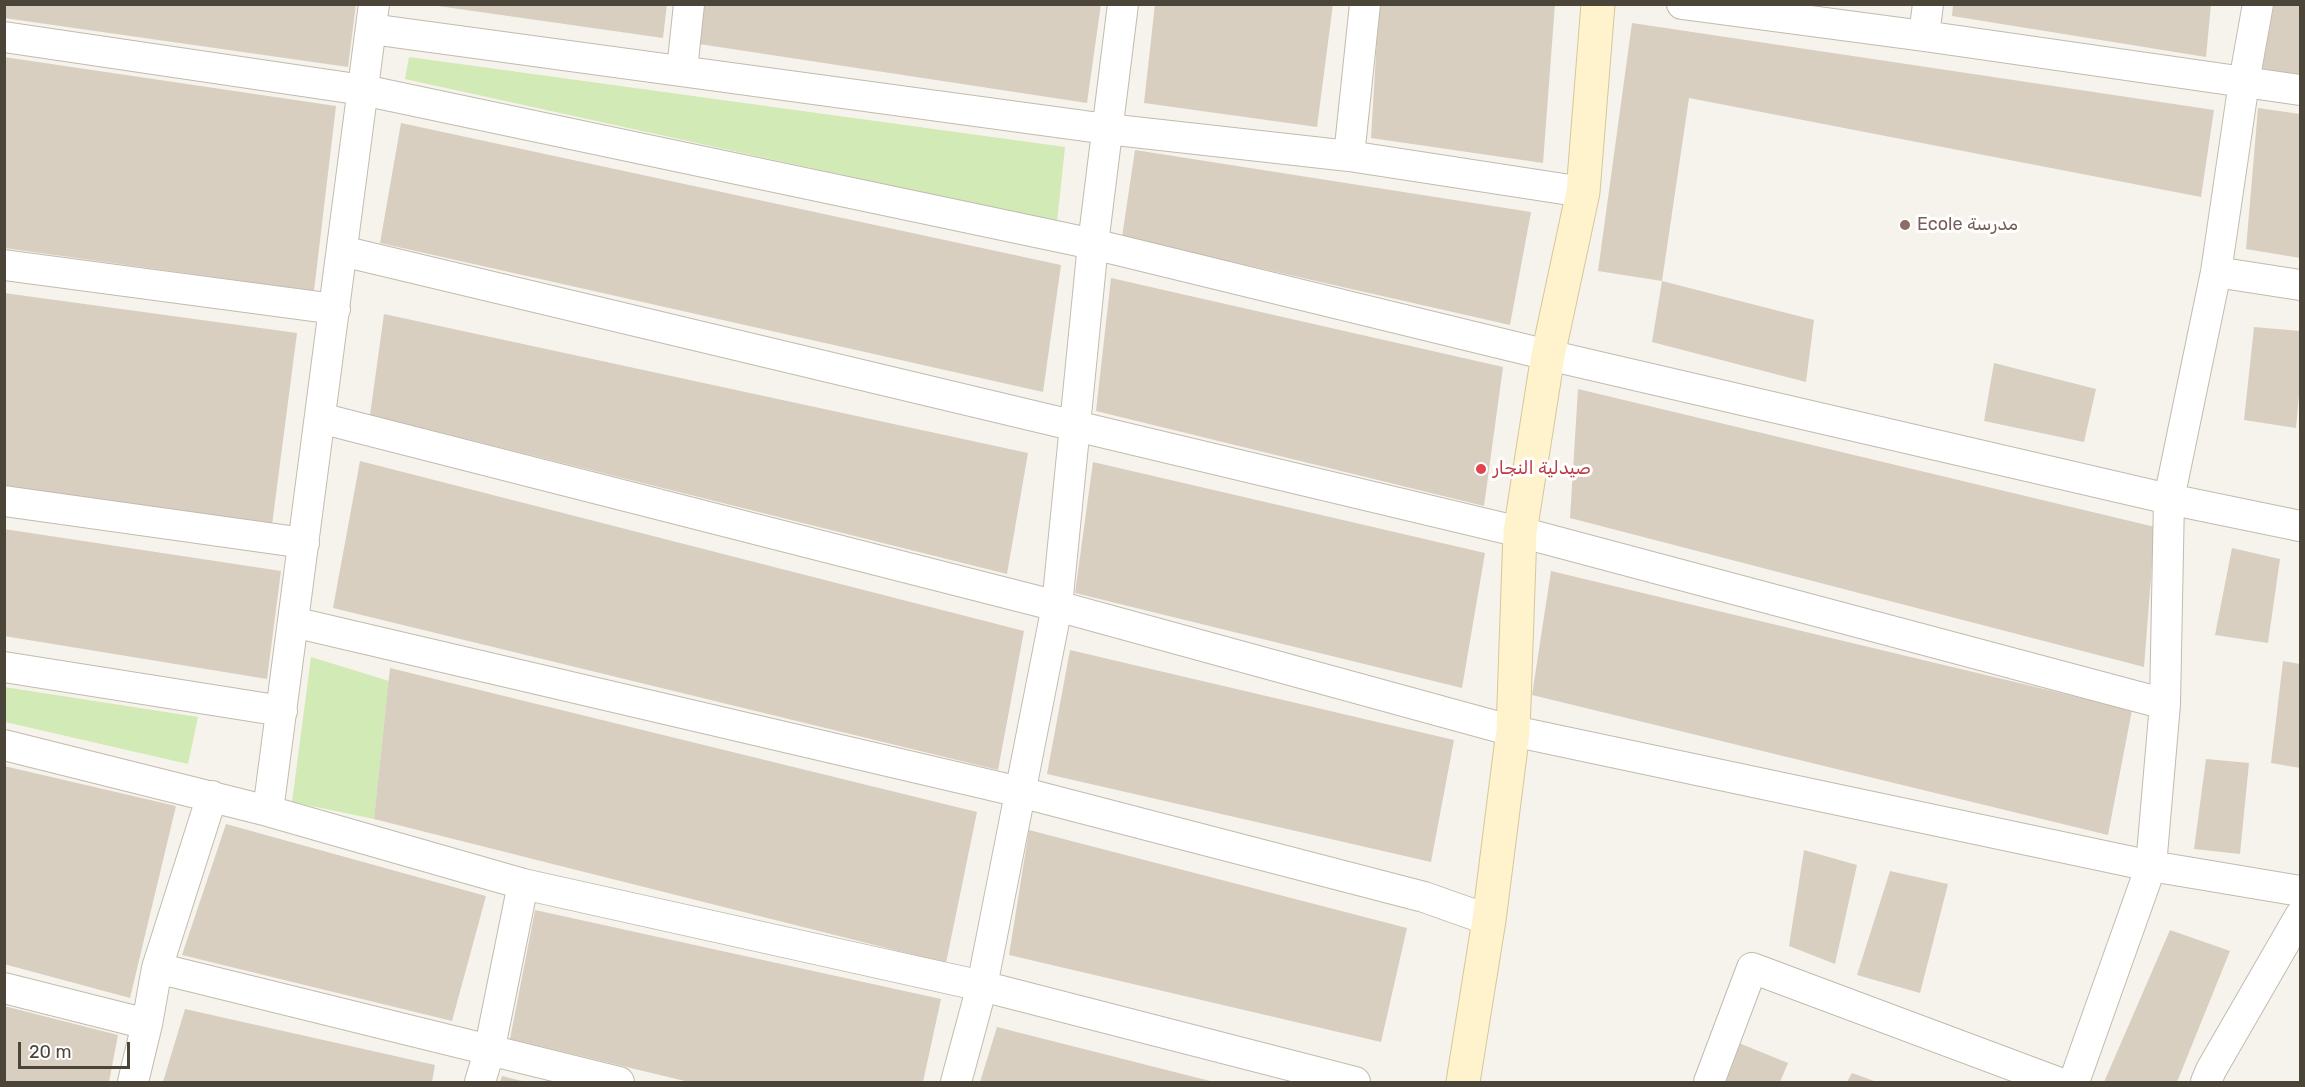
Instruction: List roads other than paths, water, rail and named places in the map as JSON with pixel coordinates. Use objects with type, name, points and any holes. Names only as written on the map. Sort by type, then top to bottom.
[{"type":"main road","points":[[1463,1083],[1489,920],[1514,731],[1520,531],[1548,356],[1583,192],[1598,4]]},
{"type":"street","points":[[682,70],[689,4]]},
{"type":"street","points":[[956,1083],[982,986],[1057,606],[1093,244],[1122,4]]},
{"type":"street","points":[[1348,156],[1365,4]]},
{"type":"street","points":[[1682,4],[1800,12],[1924,36],[2301,90]]},
{"type":"street","points":[[1924,36],[1928,4]]},
{"type":"street","points":[[2074,1083],[2151,866],[2165,704],[2169,499],[2216,272],[2258,4]]},
{"type":"street","points":[[268,811],[373,17],[682,70],[1107,129],[1348,156],[1583,192]]},
{"type":"street","points":[[4,38],[363,90],[1093,244],[1548,356],[2169,499],[2301,526]]},
{"type":"street","points":[[342,251],[1520,531],[2165,704]]},
{"type":"street","points":[[4,265],[335,309]]},
{"type":"street","points":[[2216,272],[2301,285]]},
{"type":"street","points":[[320,418],[1057,606],[1514,731],[2151,866],[2301,891]]},
{"type":"street","points":[[4,501],[304,543]]},
{"type":"street","points":[[293,622],[1020,792],[1424,897],[1489,920]]},
{"type":"street","points":[[4,668],[282,711]]},
{"type":"street","points":[[4,745],[212,796],[523,884],[982,986],[1355,1083]]},
{"type":"street","points":[[133,1083],[157,968],[212,796]]},
{"type":"street","points":[[480,1083],[489,1052],[523,884]]},
{"type":"street","points":[[2217,1078],[2301,916]]},
{"type":"street","points":[[157,968],[619,1083]]},
{"type":"street","points":[[1708,1083],[1752,968],[2057,1083]]},
{"type":"street","points":[[4,988],[147,1024]]},
{"type":"place","name":"Ecole مدرسة","points":[[1905,225]]},
{"type":"place","name":"صيدلية النجار","points":[[1481,469]]}]
